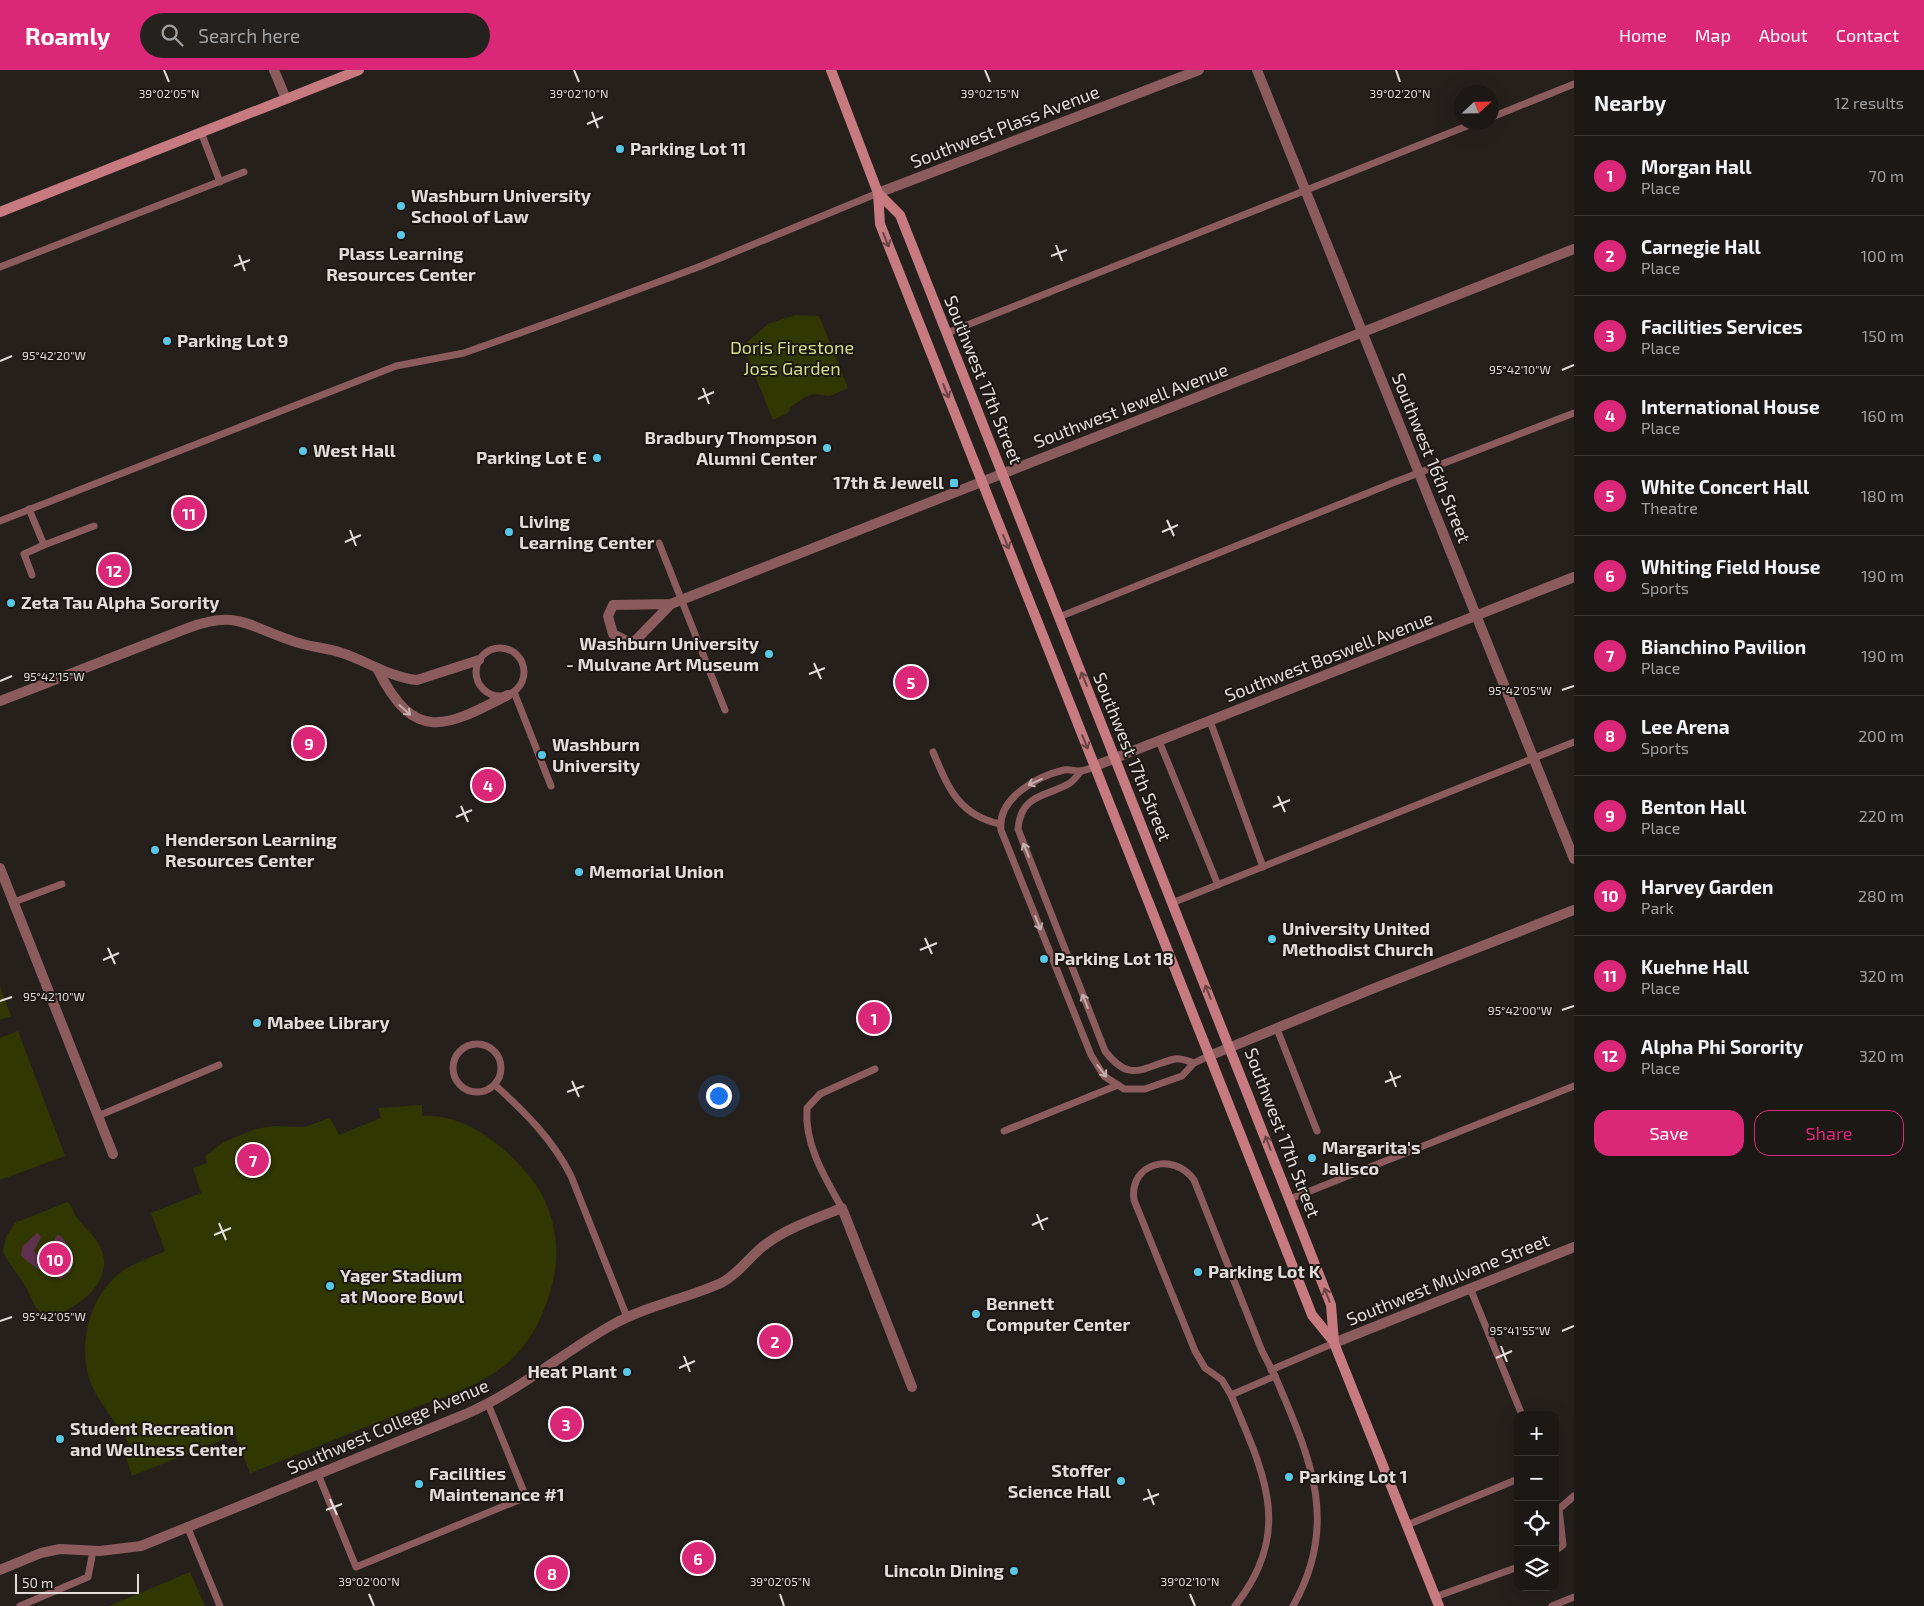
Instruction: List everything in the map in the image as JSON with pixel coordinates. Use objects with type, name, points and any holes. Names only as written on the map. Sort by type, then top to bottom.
[{"type":"main road","points":[[0,212],[359,70]]},
{"type":"main road","name":"Southwest 17th Street","points":[[831,70],[878,192],[880,224],[1209,1056],[1312,1315],[1334,1343],[1437,1602]]},
{"type":"main road","name":"Southwest 17th Street","points":[[878,192],[900,215],[1231,1048],[1331,1305],[1334,1343]]},
{"type":"street","points":[[274,70],[286,99]]},
{"type":"street","name":"Southwest Plass Avenue","points":[[878,192],[1199,70]]},
{"type":"street","name":"Southwest 16th Street","points":[[1257,70],[1574,859]]},
{"type":"street","name":"Southwest Jewell Avenue","points":[[676,602],[636,640],[628,642],[613,634],[608,616],[613,605],[676,602],[1574,249]]},
{"type":"street","name":"Southwest Boswell Avenue","points":[[1095,766],[1574,577]]},
{"type":"street","points":[[0,701],[188,628],[218,619],[232,619],[250,623],[289,640],[344,654],[378,670],[416,680],[479,660]]},
{"type":"street","points":[[378,670],[402,709],[416,718],[429,722],[443,723],[458,719],[511,694]]},
{"type":"street","points":[[0,868],[113,1154]]},
{"type":"street","points":[[1209,1056],[1574,910]]},
{"type":"street","points":[[842,1208],[912,1387]]},
{"type":"street","name":"Southwest College Avenue","points":[[0,1570],[41,1553],[60,1549],[124,1550],[141,1546],[488,1404],[627,1317],[721,1282],[737,1272],[761,1248],[780,1234],[842,1208]]},
{"type":"street","name":"Southwest Mulvane Street","points":[[1334,1343],[1574,1247]]},
{"type":"lane","points":[[1499,114],[1574,84]]},
{"type":"lane","points":[[947,333],[1457,130]]},
{"type":"lane","points":[[201,132],[220,182]]},
{"type":"lane","points":[[0,267],[244,172]]},
{"type":"lane","points":[[0,521],[396,366],[464,353],[600,304],[878,192]]},
{"type":"lane","points":[[1059,617],[1574,413]]},
{"type":"lane","points":[[29,510],[44,545]]},
{"type":"lane","points":[[32,575],[24,554],[94,526]]},
{"type":"lane","points":[[659,543],[676,602],[725,710]]},
{"type":"lane","points":[[496,648],[510,650],[517,654],[522,662],[524,672],[522,684],[511,694],[491,695],[482,689],[476,675],[479,660],[486,652],[496,648]]},
{"type":"lane","points":[[511,694],[551,786]]},
{"type":"lane","points":[[1210,721],[1263,867]]},
{"type":"lane","points":[[1159,740],[1218,884]]},
{"type":"lane","points":[[1172,903],[1574,742]]},
{"type":"lane","points":[[934,752],[949,789],[961,805],[978,816],[1000,824]]},
{"type":"lane","points":[[1095,766],[1081,771],[1066,769],[1028,784],[1003,812],[1000,824],[1091,1055],[1104,1076],[1124,1089],[1145,1089],[1182,1076],[1194,1062],[1209,1056]]},
{"type":"lane","points":[[1081,771],[1071,782],[1038,795],[1025,808],[1018,830],[1105,1051],[1115,1064],[1128,1070],[1141,1072],[1176,1058],[1194,1062]]},
{"type":"lane","points":[[14,902],[62,884]]},
{"type":"lane","points":[[1277,1029],[1316,1131]]},
{"type":"lane","points":[[477,1044],[492,1050],[499,1059],[501,1070],[495,1085],[483,1092],[477,1093],[464,1089],[459,1085],[455,1080],[452,1067],[458,1052],[467,1046],[477,1044]]},
{"type":"lane","points":[[98,1116],[220,1065]]},
{"type":"lane","points":[[842,1208],[823,1173],[808,1135],[806,1122],[807,1108],[820,1094],[875,1070]]},
{"type":"lane","points":[[495,1085],[532,1122],[562,1158],[575,1185],[627,1317]]},
{"type":"lane","points":[[1004,1131],[1118,1085]]},
{"type":"lane","points":[[1290,1199],[1574,1086]]},
{"type":"lane","points":[[1235,1606],[1251,1583],[1260,1564],[1268,1537],[1267,1488],[1261,1468],[1230,1394],[1222,1380],[1205,1368],[1195,1351],[1138,1212],[1134,1198],[1134,1188],[1139,1178],[1148,1168],[1159,1164],[1172,1164],[1184,1169],[1193,1178],[1262,1351],[1308,1455],[1317,1501],[1317,1530],[1312,1558],[1303,1585],[1293,1606]]},
{"type":"lane","points":[[1470,1288],[1520,1411]]},
{"type":"lane","points":[[1230,1394],[1334,1343]]},
{"type":"lane","points":[[318,1474],[356,1567],[526,1496],[488,1404]]},
{"type":"lane","points":[[1407,1526],[1514,1481]]},
{"type":"lane","points":[[1559,1548],[1563,1545],[1559,1509],[1574,1496]]},
{"type":"lane","points":[[187,1526],[220,1606]]},
{"type":"lane","points":[[20,1606],[88,1576],[93,1551]]},
{"type":"lane","points":[[1437,1602],[1514,1569]]},
{"type":"lane","points":[[1552,1606],[1574,1597]]},
{"type":"green space","name":"Doris Firestone Joss Garden","points":[[795,315],[819,316],[848,388],[830,396],[814,394],[805,397],[791,407],[788,413],[773,420],[743,346],[768,324]]},
{"type":"green space","points":[[0,986],[11,1016],[0,1020]]},
{"type":"green space","points":[[18,1031],[65,1156],[0,1180],[0,1038]]},
{"type":"green space","name":"Yager Stadium at Moore Bowl","points":[[422,1105],[422,1116],[438,1116],[454,1120],[483,1134],[496,1143],[530,1177],[548,1209],[555,1234],[556,1246],[553,1282],[542,1316],[524,1346],[504,1366],[476,1384],[250,1473],[235,1435],[132,1476],[126,1457],[130,1446],[93,1388],[88,1374],[85,1345],[91,1315],[104,1289],[125,1269],[165,1251],[151,1213],[201,1193],[193,1168],[207,1163],[205,1156],[224,1142],[255,1129],[273,1126],[305,1127],[330,1118],[339,1135],[381,1118],[378,1108]]},
{"type":"green space","points":[[67,1202],[71,1205],[77,1218],[100,1246],[104,1259],[103,1270],[100,1280],[85,1298],[65,1311],[44,1315],[36,1308],[26,1287],[3,1251],[6,1237],[15,1223]]},
{"type":"green space","points":[[190,1572],[205,1606],[109,1606]]},
{"type":"shaded area","points":[[37,1233],[41,1237],[34,1251],[40,1259],[46,1258],[57,1235],[61,1236],[70,1249],[73,1264],[70,1272],[60,1279],[34,1266],[21,1255],[22,1247]]},
{"type":"place","name":"Parking Lot 11","points":[[620,149]]},
{"type":"place","name":"Washburn University School of Law","points":[[401,206]]},
{"type":"place","name":"Plass Learning Resources Center","points":[[401,235]]},
{"type":"place","name":"Parking Lot 9","points":[[167,341]]},
{"type":"place","name":"Bradbury Thompson Alumni Center","points":[[827,448]]},
{"type":"place","name":"West Hall","points":[[303,451]]},
{"type":"place","name":"Parking Lot E","points":[[597,458]]},
{"type":"place","name":"17th & Jewell","points":[[954,483]]},
{"type":"place","name":"Kuehne Hall","points":[[189,513]]},
{"type":"place","name":"Living Learning Center","points":[[509,532]]},
{"type":"place","name":"Alpha Phi Sorority","points":[[114,570]]},
{"type":"place","name":"Zeta Tau Alpha Sorority","points":[[11,603]]},
{"type":"place","name":"Washburn University - Mulvane Art Museum","points":[[769,654]]},
{"type":"place","name":"White Concert Hall","points":[[911,682]]},
{"type":"place","name":"Benton Hall","points":[[309,743]]},
{"type":"place","name":"Washburn University","points":[[542,755]]},
{"type":"place","name":"International House","points":[[488,785]]},
{"type":"place","name":"Henderson Learning Resources Center","points":[[155,850]]},
{"type":"place","name":"Memorial Union","points":[[579,872]]},
{"type":"place","name":"University United Methodist Church","points":[[1272,939]]},
{"type":"place","name":"Parking Lot 18","points":[[1044,959]]},
{"type":"place","name":"Morgan Hall","points":[[874,1018]]},
{"type":"place","name":"Mabee Library","points":[[257,1023]]},
{"type":"place","name":"Margarita's Jalisco","points":[[1312,1158]]},
{"type":"place","name":"Bianchino Pavilion","points":[[253,1160]]},
{"type":"place","name":"Harvey Garden","points":[[55,1259]]},
{"type":"place","name":"Parking Lot K","points":[[1198,1272]]},
{"type":"place","name":"Yager Stadium at Moore Bowl","points":[[330,1286]]},
{"type":"place","name":"Bennett Computer Center","points":[[976,1314]]},
{"type":"place","name":"Carnegie Hall","points":[[775,1341]]},
{"type":"place","name":"Heat Plant","points":[[627,1372]]},
{"type":"place","name":"Facilities Services","points":[[566,1424]]},
{"type":"place","name":"Student Recreation and Wellness Center","points":[[60,1439]]},
{"type":"place","name":"Parking Lot 1","points":[[1289,1477]]},
{"type":"place","name":"Stoffer Science Hall","points":[[1121,1481]]},
{"type":"place","name":"Facilities Maintenance #1","points":[[419,1484]]},
{"type":"place","name":"Whiting Field House","points":[[698,1558]]},
{"type":"place","name":"Lincoln Dining","points":[[1014,1571]]},
{"type":"place","name":"Lee Arena","points":[[552,1573]]}]
